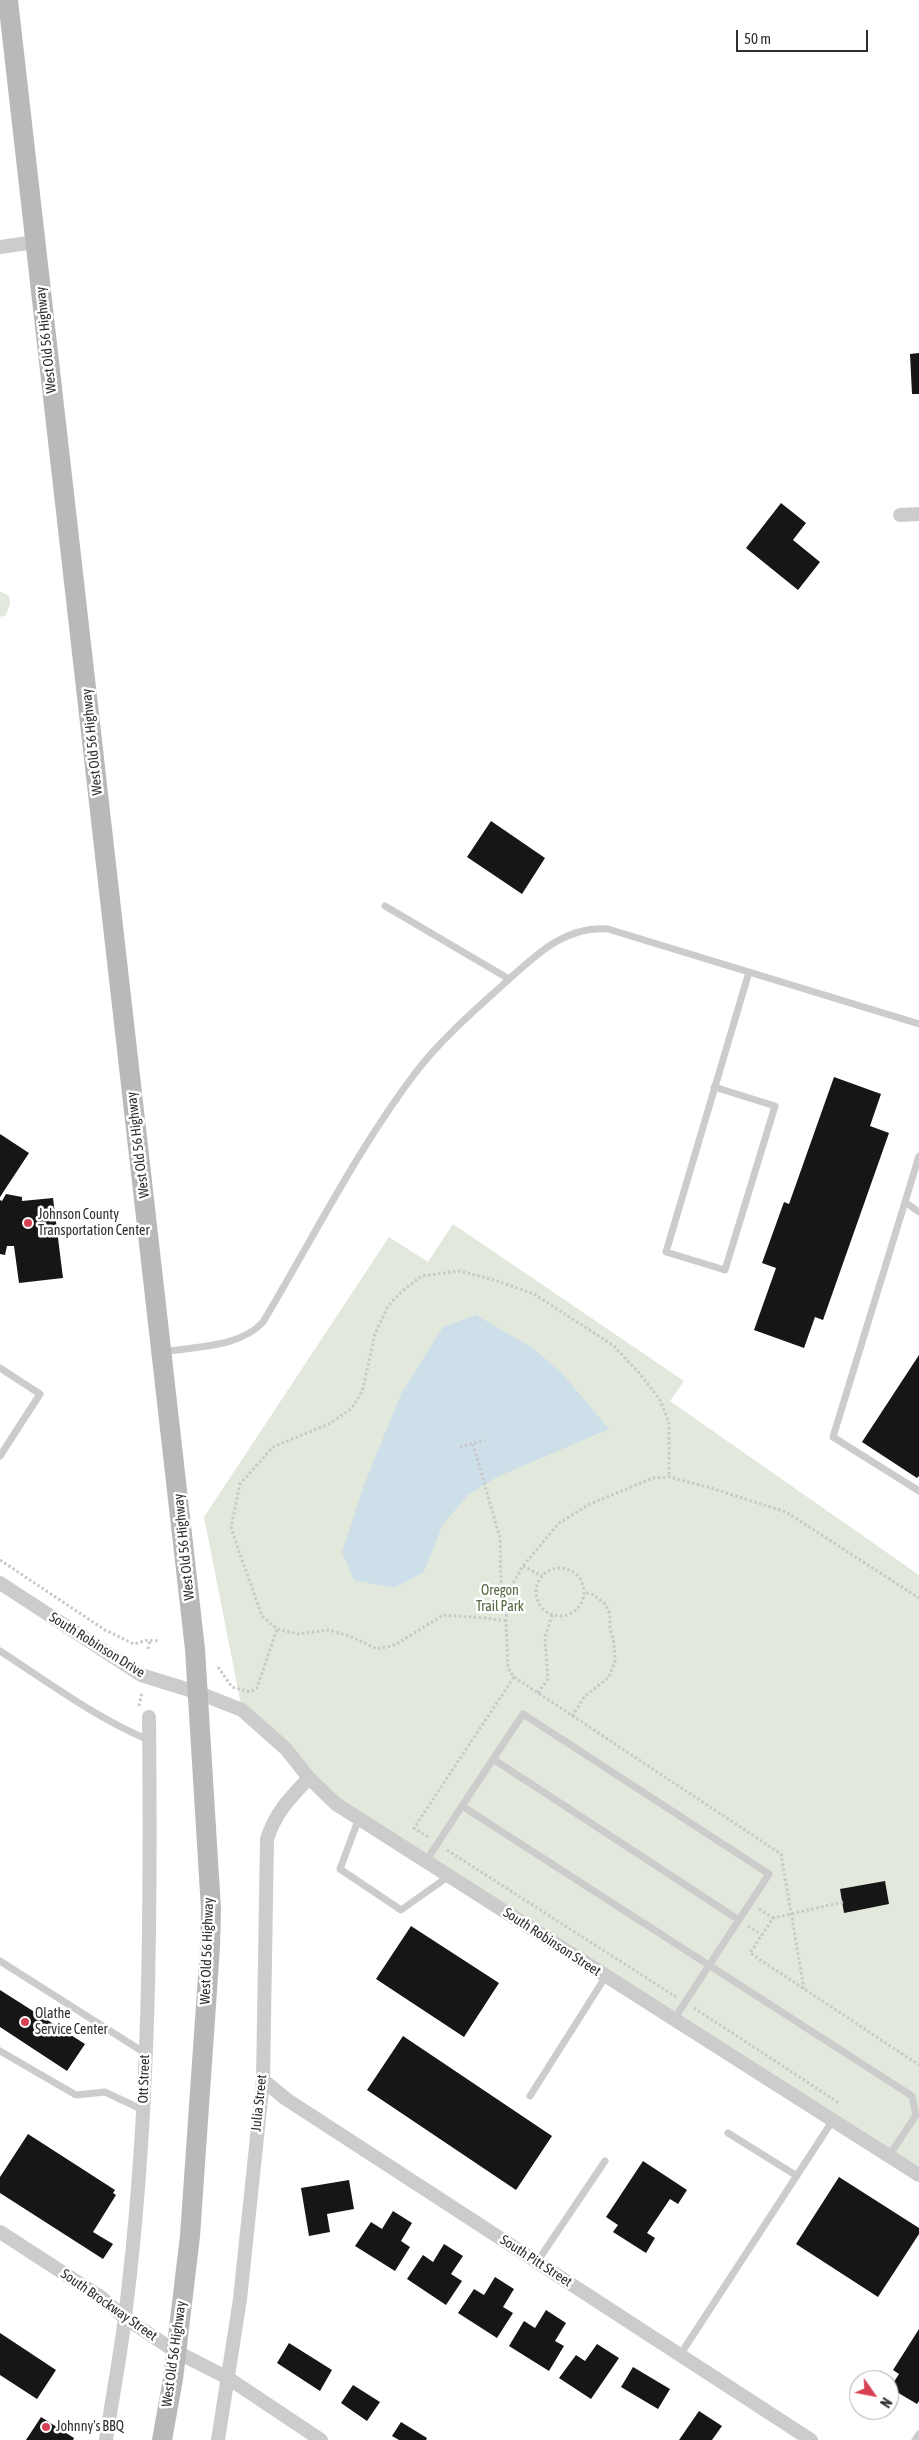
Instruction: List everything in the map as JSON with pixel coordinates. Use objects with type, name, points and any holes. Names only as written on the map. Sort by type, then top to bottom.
[{"type":"main road","name":"West Old 56 Highway","points":[[8,0],[199,1693],[211,1909],[210,1938],[201,2099],[190,2236],[162,2440]]},
{"type":"street","points":[[0,247],[35,242]]},
{"type":"street","points":[[900,515],[919,514]]},
{"type":"street","name":"South Robinson Drive","points":[[0,1583],[141,1675],[199,1693]]},
{"type":"street","name":"South Robinson Street","points":[[199,1693],[242,1710],[255,1720],[286,1749],[309,1778],[336,1804],[919,2175]]},
{"type":"street","name":"Ott Street","points":[[106,2440],[125,2318],[136,2215],[143,2110],[150,1938],[149,1716]]},
{"type":"street","name":"Julia Street","points":[[218,2440],[240,2299],[263,2080],[267,1840],[274,1819],[285,1803],[309,1778]]},
{"type":"street","name":"South Pitt Street","points":[[263,2080],[286,2099],[811,2440]]},
{"type":"street","name":"South Brockway Street","points":[[0,2232],[102,2298],[125,2318],[175,2351],[228,2378],[320,2440]]},
{"type":"lane","points":[[385,906],[509,980]]},
{"type":"lane","points":[[162,1352],[228,1341],[245,1337],[255,1331],[263,1322],[377,1130],[416,1072],[442,1042],[509,980],[551,945],[572,932],[591,927],[608,929],[919,1024]]},
{"type":"lane","points":[[714,1087],[775,1106],[725,1270],[666,1252],[714,1087],[749,972]]},
{"type":"lane","points":[[919,1156],[833,1437],[919,1491]]},
{"type":"lane","points":[[905,1202],[919,1212]]},
{"type":"lane","points":[[0,1368],[40,1394],[0,1456]]},
{"type":"lane","points":[[0,1651],[99,1715],[149,1740]]},
{"type":"lane","points":[[426,1862],[523,1714],[769,1874],[674,2019]]},
{"type":"lane","points":[[493,1759],[740,1920]]},
{"type":"lane","points":[[462,1806],[912,2096],[916,2115],[889,2156]]},
{"type":"lane","points":[[359,1818],[340,1869],[401,1910],[449,1876]]},
{"type":"lane","points":[[0,1961],[145,2053]]},
{"type":"lane","points":[[530,2096],[606,1976]]},
{"type":"lane","points":[[0,2051],[76,2095],[105,2092],[143,2110]]},
{"type":"lane","points":[[680,2355],[833,2120]]},
{"type":"lane","points":[[728,2133],[797,2176]]},
{"type":"lane","points":[[537,2262],[605,2161]]},
{"type":"lane","points":[[915,2440],[919,2434]]},
{"type":"path","points":[[506,1622],[486,1618],[443,1615],[395,1645],[376,1649],[352,1637],[329,1630],[298,1634],[277,1629],[262,1616],[231,1527],[240,1484],[273,1447],[329,1424],[352,1409],[362,1392],[375,1334],[388,1306],[402,1290],[422,1276],[459,1271],[491,1279],[534,1294],[614,1346],[640,1374],[660,1400],[669,1422],[669,1477]]},
{"type":"path","points":[[460,1447],[485,1440]]},
{"type":"path","points":[[473,1444],[500,1538],[501,1584],[509,1590]]},
{"type":"path","points":[[841,2105],[685,2002],[414,1828],[514,1677],[508,1668],[506,1622],[509,1590],[523,1566],[560,1523],[590,1504],[653,1478],[669,1477],[711,1488],[786,1512],[919,1598]]},
{"type":"path","points":[[0,1560],[105,1630],[134,1644],[150,1640],[159,1641]]},
{"type":"path","points":[[523,1566],[542,1576]]},
{"type":"path","points":[[566,1569],[574,1573],[581,1581],[584,1592],[581,1603],[569,1615],[552,1615],[544,1611],[536,1598],[536,1590],[542,1576],[552,1570],[566,1569]]},
{"type":"path","points":[[572,1716],[585,1696],[609,1677],[615,1661],[614,1643],[610,1629],[610,1614],[605,1604],[594,1595],[584,1592]]},
{"type":"path","points":[[538,1693],[548,1680],[545,1637],[552,1615]]},
{"type":"path","points":[[218,1667],[232,1687],[250,1692],[257,1688],[277,1629]]},
{"type":"path","points":[[148,1649],[150,1640]]},
{"type":"path","points":[[843,1902],[773,1918],[750,1953],[919,2065]]},
{"type":"path","points":[[740,1920],[762,1935]]},
{"type":"green space","points":[[0,591],[9,596],[10,604],[6,615],[0,617]]},
{"type":"green space","name":"Oregon Trail Park","points":[[453,1224],[684,1381],[670,1401],[919,1575],[919,2175],[336,1804],[242,1710],[204,1517],[389,1237],[428,1262]]},
{"type":"water","points":[[476,1315],[531,1347],[560,1371],[609,1429],[497,1477],[468,1495],[443,1524],[424,1572],[394,1588],[354,1580],[342,1552],[364,1485],[401,1394],[443,1327]]},
{"type":"building","points":[[919,353],[919,394],[912,394],[910,354]]},
{"type":"building","points":[[781,503],[806,523],[793,540],[820,562],[798,590],[746,548]]},
{"type":"building","points":[[491,821],[545,858],[522,894],[467,857]]},
{"type":"building","points":[[834,1077],[881,1094],[870,1126],[889,1133],[823,1320],[815,1317],[804,1348],[754,1330],[776,1268],[762,1263],[784,1202],[789,1204]]},
{"type":"building","name":"Johnson County Transportation Center","points":[[0,1134],[29,1153],[0,1197]]},
{"type":"building","name":"Johnson County Transportation Center","points":[[6,1194],[22,1197],[22,1201],[53,1198],[63,1278],[19,1283],[14,1246],[7,1246],[5,1255],[0,1254],[0,1200],[2,1201]]},
{"type":"building","points":[[919,1355],[919,1476],[917,1478],[862,1442]]},
{"type":"building","points":[[885,1881],[889,1904],[844,1913],[840,1889]]},
{"type":"building","points":[[411,1926],[499,1983],[464,2037],[376,1979]]},
{"type":"building","points":[[0,1990],[85,2044],[67,2071],[0,2027]]},
{"type":"building","points":[[403,2036],[552,2136],[516,2190],[367,2090]]},
{"type":"building","points":[[28,2134],[115,2190],[113,2193],[116,2195],[93,2232],[113,2244],[103,2259],[0,2193],[0,2177]]},
{"type":"building","points":[[643,2161],[687,2190],[678,2204],[670,2199],[647,2233],[655,2238],[646,2253],[613,2232],[618,2225],[606,2217]]},
{"type":"building","points":[[839,2177],[919,2228],[919,2234],[878,2297],[796,2244]]},
{"type":"building","points":[[349,2180],[354,2209],[327,2214],[330,2232],[309,2236],[301,2188]]},
{"type":"building","points":[[393,2211],[412,2223],[401,2241],[410,2247],[395,2271],[355,2246],[371,2222],[382,2229]]},
{"type":"building","points":[[444,2244],[463,2256],[451,2274],[462,2281],[446,2305],[407,2279],[423,2255],[433,2262]]},
{"type":"building","points":[[495,2277],[514,2289],[503,2307],[513,2313],[497,2338],[458,2313],[474,2289],[484,2295]]},
{"type":"building","points":[[546,2310],[566,2323],[555,2341],[564,2346],[549,2371],[509,2346],[524,2321],[535,2328]]},
{"type":"building","points":[[919,2329],[919,2401],[917,2404],[899,2393],[899,2370],[893,2370]]},
{"type":"building","points":[[0,2333],[56,2370],[37,2399],[0,2375]]},
{"type":"building","points":[[289,2343],[332,2370],[320,2391],[277,2363]]},
{"type":"building","points":[[597,2344],[619,2358],[591,2399],[559,2378],[576,2355],[585,2361]]},
{"type":"building","points":[[633,2367],[670,2389],[658,2409],[621,2387]]},
{"type":"building","points":[[353,2385],[380,2402],[367,2421],[341,2403]]},
{"type":"building","points":[[699,2411],[722,2426],[712,2440],[679,2440]]},
{"type":"building","name":"Johnny's BBQ","points":[[41,2417],[74,2438],[73,2440],[26,2440]]},
{"type":"building","points":[[401,2422],[427,2438],[426,2440],[399,2440],[392,2436]]},
{"type":"place","name":"Johnson County Transportation Center","points":[[28,1223]]},
{"type":"place","name":"Olathe Service Center","points":[[25,2022]]},
{"type":"place","name":"Johnny's BBQ","points":[[46,2427]]}]
